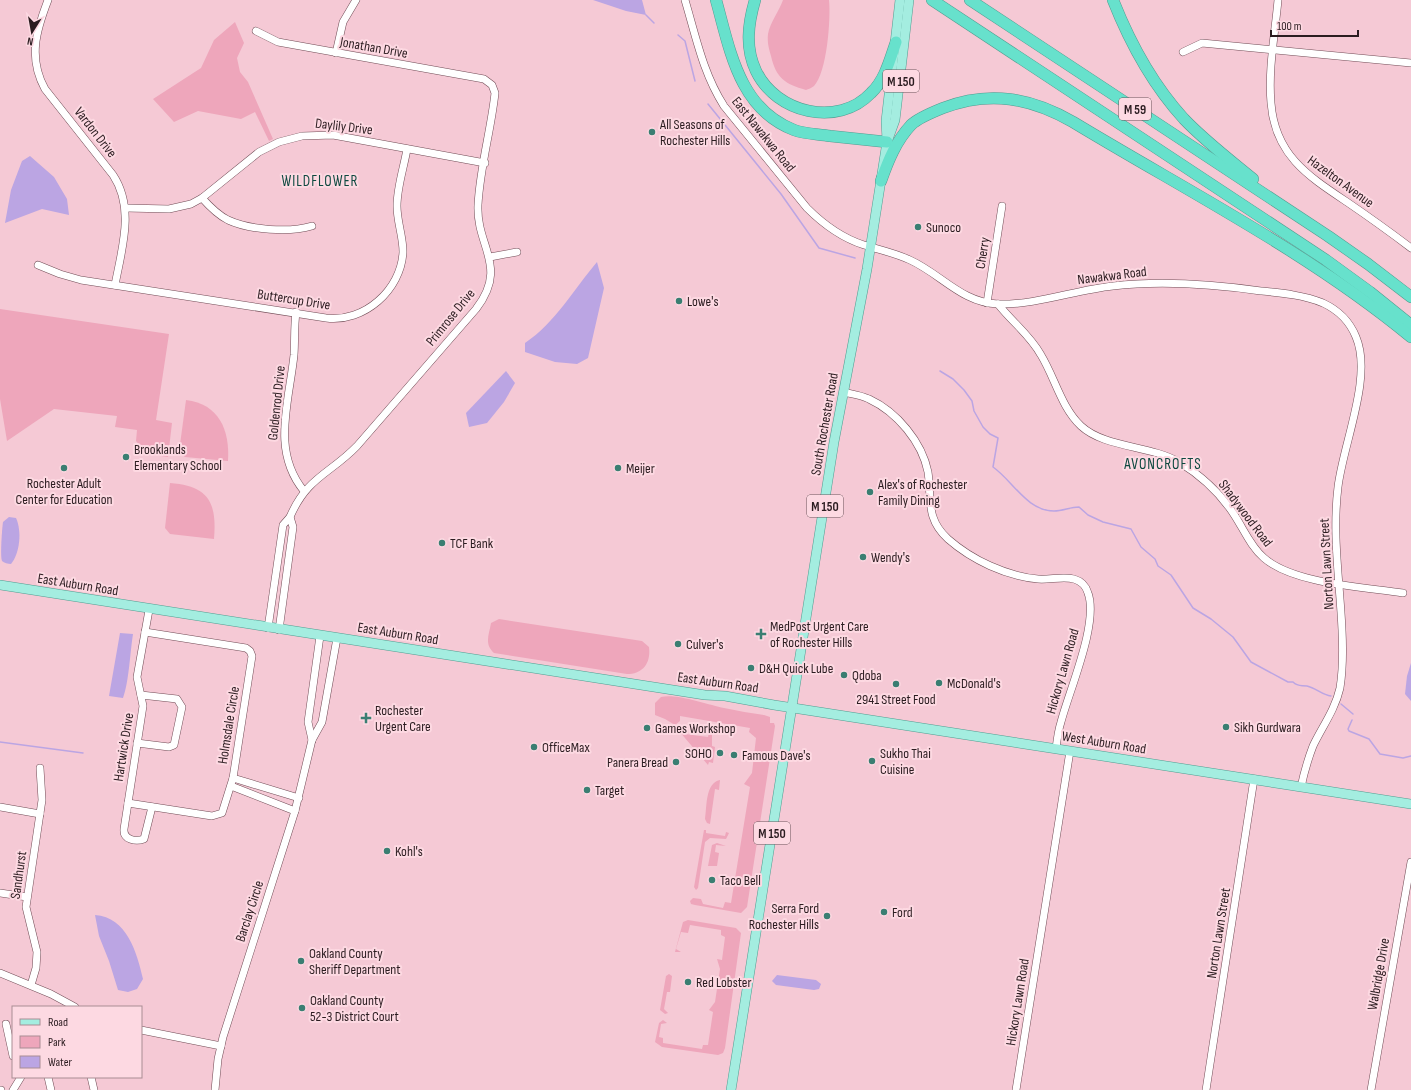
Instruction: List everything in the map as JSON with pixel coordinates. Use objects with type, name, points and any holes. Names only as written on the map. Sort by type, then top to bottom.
[{"type":"highway","points":[[716,0],[734,64],[743,86],[752,100],[767,114],[779,123],[795,130],[887,142]]},
{"type":"highway","points":[[755,0],[748,29],[748,42],[756,71],[764,84],[774,95],[790,104],[806,110],[822,113],[837,112],[862,102],[880,82],[896,42]]},
{"type":"highway","name":"M 59","points":[[932,0],[1309,248],[1363,287],[1411,325]]},
{"type":"highway","name":"M 59","points":[[970,0],[1362,259],[1411,297]]},
{"type":"highway","points":[[1113,0],[1135,50],[1176,110],[1204,138],[1300,218]]},
{"type":"highway","points":[[881,181],[891,155],[902,135],[912,124],[936,111],[963,102],[988,98],[1016,99],[1032,103],[1052,110],[1074,122],[1288,249],[1361,298],[1411,337]]},
{"type":"main road","name":"South Rochester Road","points":[[887,142],[886,121],[900,0]]},
{"type":"main road","name":"South Rochester Road","points":[[731,1090],[843,392],[871,247],[887,142],[895,120],[909,0]]},
{"type":"main road","name":"East Auburn Road","points":[[0,585],[149,610],[709,696],[726,696],[792,708]]},
{"type":"main road","name":"West Auburn Road","points":[[792,708],[1411,804]]},
{"type":"street","name":"Vardon Drive","points":[[48,0],[39,24],[35,41],[35,62],[40,79],[45,89],[113,175],[123,195],[126,208],[125,224],[115,285]]},
{"type":"street","points":[[336,53],[343,22],[356,0]]},
{"type":"street","name":"East Nawakwa Road","points":[[685,0],[707,73],[724,106],[815,216],[828,227],[847,238],[871,247]]},
{"type":"street","name":"Hazelton Avenue","points":[[1278,0],[1270,85],[1271,110],[1276,129],[1289,155],[1301,169],[1319,184],[1411,248]]},
{"type":"street","name":"Jonathan Drive","points":[[256,31],[278,42],[484,79],[490,82]]},
{"type":"street","points":[[1183,52],[1202,43],[1411,63]]},
{"type":"street","name":"Primrose Drive","points":[[268,628],[283,525],[290,517],[304,491],[319,476],[357,446],[476,309],[484,297],[489,284],[491,272],[490,257],[478,213],[495,93],[490,82]]},
{"type":"street","name":"Daylily Drive","points":[[126,208],[177,208],[191,204],[202,198],[259,152],[287,139],[310,135],[325,135],[485,162]]},
{"type":"street","name":"Buttercup Drive","points":[[38,265],[66,277],[296,312],[331,319],[351,317],[370,308],[390,286],[398,274],[402,254],[397,205],[407,149]]},
{"type":"street","points":[[202,198],[217,213],[240,224],[281,231],[294,231],[312,226]]},
{"type":"street","name":"Cherry","points":[[987,303],[1002,206]]},
{"type":"street","name":"Nawakwa Road","points":[[871,247],[911,260],[961,294],[987,303],[998,304],[1033,301],[1113,286],[1171,282],[1205,284],[1290,294],[1314,300],[1338,312],[1349,324],[1356,335]]},
{"type":"street","points":[[490,257],[517,252]]},
{"type":"street","name":"Shadywood Road","points":[[998,304],[1032,341],[1047,364],[1066,407],[1082,427],[1105,439],[1156,452],[1182,465],[1215,490],[1253,546],[1264,558],[1287,572],[1339,584],[1403,593]]},
{"type":"street","name":"Goldenrod Drive","points":[[296,312],[294,354],[284,448],[291,472],[304,491]]},
{"type":"street","name":"Norton Lawn Street","points":[[1301,787],[1312,748],[1333,710],[1339,691],[1343,656],[1336,536],[1337,495],[1342,463],[1360,381],[1361,353],[1356,335]]},
{"type":"street","name":"Hickory Lawn Road","points":[[843,392],[861,396],[876,402],[894,417],[911,435],[925,461],[928,477],[930,507],[934,520],[941,531],[954,544],[978,560],[1002,571],[1036,579],[1071,578],[1080,582],[1086,589],[1090,597],[1090,608],[1086,641],[1078,672],[1061,722],[1056,749]]},
{"type":"street","points":[[280,630],[293,527],[290,517]]},
{"type":"street","points":[[278,560],[289,562]]},
{"type":"street","name":"Hartwick Drive","points":[[149,610],[137,677],[143,706],[124,833],[128,839],[142,840],[146,836],[152,807]]},
{"type":"street","name":"Holmsdale Circle","points":[[128,803],[216,816],[223,809],[233,778],[252,656],[250,651],[246,648],[145,632]]},
{"type":"street","name":"Barclay Circle","points":[[312,740],[308,722],[320,636]]},
{"type":"street","name":"Barclay Circle","points":[[216,1090],[221,1046],[299,798],[312,740],[322,722],[337,638]]},
{"type":"street","name":"Barclay Circle","points":[[313,685],[323,687],[325,706]]},
{"type":"street","points":[[137,743],[169,748],[174,746],[182,707],[177,699],[141,695]]},
{"type":"street","name":"Hickory Lawn Road","points":[[1016,1090],[1070,751]]},
{"type":"street","name":"Sandhurst","points":[[31,985],[38,959],[36,946],[27,917],[27,897],[40,814],[42,794],[40,768]]},
{"type":"street","points":[[233,778],[299,798]]},
{"type":"street","name":"Norton Lawn Street","points":[[1206,1090],[1254,779]]},
{"type":"street","points":[[231,786],[295,811]]},
{"type":"street","points":[[0,808],[40,814]]},
{"type":"street","name":"Walbridge Drive","points":[[1371,1090],[1411,862]]},
{"type":"street","points":[[0,893],[27,897]]},
{"type":"street","points":[[0,973],[31,985],[73,1006]]},
{"type":"street","points":[[6,1024],[12,1051]]},
{"type":"street","points":[[142,1030],[221,1046]]},
{"type":"street","points":[[13,1090],[20,1078]]},
{"type":"street","points":[[48,1078],[51,1090]]},
{"type":"street","points":[[90,1078],[94,1090]]},
{"type":"green space","points":[[783,0],[829,0],[829,32],[822,70],[814,86],[806,90],[792,85],[782,79],[773,64],[768,34]]},
{"type":"green space","points":[[235,22],[244,43],[237,58],[240,72],[248,82],[273,139],[269,141],[255,112],[241,119],[198,111],[174,122],[153,99],[201,68],[214,40]]},
{"type":"green space","points":[[0,309],[169,334],[156,420],[172,423],[168,457],[147,454],[136,441],[137,430],[115,427],[117,416],[54,409],[7,441],[0,399]]},
{"type":"green space","points":[[186,400],[197,402],[207,407],[220,420],[227,439],[228,461],[185,457],[179,452]]},
{"type":"green space","points":[[170,483],[194,488],[208,499],[212,506],[214,515],[214,539],[170,534],[165,528]]},
{"type":"green space","points":[[499,619],[642,641],[649,647],[649,658],[642,670],[627,674],[494,653],[488,643],[488,635],[491,623]]},
{"type":"green space","points":[[667,696],[684,698],[724,708],[764,715],[770,717],[770,723],[774,723],[775,726],[747,907],[741,913],[695,905],[691,904],[690,901],[693,898],[701,899],[703,904],[723,908],[725,902],[731,903],[750,787],[744,784],[752,773],[756,738],[749,732],[750,728],[680,716],[680,721],[675,725],[655,715],[655,703],[661,697]]},
{"type":"green space","points":[[684,729],[685,734],[708,737],[709,732],[712,734],[712,746],[715,747],[713,763],[709,762],[708,765],[679,731]]},
{"type":"green space","points":[[720,780],[719,790],[715,789],[710,824],[707,823],[705,819],[709,790],[715,782]]},
{"type":"green space","points":[[704,830],[706,830],[706,833],[725,836],[726,832],[729,833],[726,839],[710,838],[705,842],[698,888],[696,890],[694,887]]},
{"type":"green space","points":[[717,843],[726,846],[716,845],[715,852],[719,853],[717,866],[708,866],[712,845]]},
{"type":"green space","points":[[688,920],[736,928],[741,933],[725,1048],[723,1053],[718,1055],[662,1047],[655,1042],[659,1023],[663,1020],[667,1023],[661,1024],[659,1037],[663,1038],[663,1043],[702,1049],[703,1045],[708,1045],[713,1012],[709,1010],[715,1002],[720,969],[717,959],[722,960],[725,937],[721,935],[721,930],[690,925],[688,933],[681,932],[676,949],[681,952],[675,952],[683,922]]},
{"type":"green space","points":[[669,974],[672,976],[670,992],[667,992],[664,1009],[668,1013],[665,1014],[660,1010],[666,976]]},
{"type":"water","points":[[593,0],[642,0],[646,15],[626,11]]},
{"type":"water","points":[[30,156],[54,177],[67,199],[69,215],[42,209],[5,223],[11,190],[22,161]]},
{"type":"water","points":[[597,262],[604,288],[588,358],[577,364],[555,362],[525,352],[525,343],[546,326],[555,316]]},
{"type":"water","points":[[506,371],[515,383],[504,402],[487,423],[469,427],[466,413]]},
{"type":"water","points":[[9,517],[16,518],[19,529],[18,548],[11,564],[2,561],[1,554],[3,522]]},
{"type":"water","points":[[120,633],[133,634],[128,676],[123,698],[109,696]]},
{"type":"water","points":[[1411,663],[1411,701],[1405,694],[1407,676]]},
{"type":"water","points":[[95,915],[106,917],[115,922],[123,929],[129,938],[134,948],[143,979],[137,989],[128,992],[118,990],[99,936]]},
{"type":"water","points":[[777,975],[816,980],[821,984],[819,989],[814,990],[776,985],[772,981]]},
{"type":"waterway","points":[[646,15],[654,23]]},
{"type":"waterway","points":[[678,35],[685,41],[695,81]]},
{"type":"waterway","points":[[708,104],[781,194],[819,248],[855,258]]},
{"type":"waterway","points":[[940,371],[953,379],[964,390],[972,401],[974,411],[983,427],[990,434],[998,438],[993,467],[1028,501],[1044,510],[1054,511],[1079,507],[1088,515],[1103,522],[1131,529],[1141,547],[1155,559],[1158,566],[1171,575],[1193,608],[1211,619],[1233,637],[1251,662],[1288,682],[1307,686],[1331,696]]},
{"type":"waterway","points":[[1341,704],[1353,714]]},
{"type":"waterway","points":[[1352,720],[1348,729],[1349,731],[1369,739],[1380,754],[1403,758],[1411,756]]},
{"type":"waterway","points":[[0,742],[83,753]]},
{"type":"place","name":"All Seasons of Rochester Hills","points":[[652,132]]},
{"type":"place","name":"Sunoco","points":[[918,227]]},
{"type":"place","name":"Lowe's","points":[[679,301]]},
{"type":"place","name":"Brooklands Elementary School","points":[[126,457]]},
{"type":"place","name":"Rochester Adult Center for Education","points":[[64,468]]},
{"type":"place","name":"Meijer","points":[[618,468]]},
{"type":"place","name":"Alex's of Rochester Family Dining","points":[[870,492]]},
{"type":"place","name":"TCF Bank","points":[[442,543]]},
{"type":"place","name":"Wendy's","points":[[863,557]]},
{"type":"place","name":"MedPost Urgent Care of Rochester Hills","points":[[761,634]]},
{"type":"place","name":"Culver's","points":[[678,644]]},
{"type":"place","name":"D&H Quick Lube","points":[[751,668]]},
{"type":"place","name":"Qdoba","points":[[844,675]]},
{"type":"place","name":"McDonald's","points":[[939,683]]},
{"type":"place","name":"2941 Street Food","points":[[896,684]]},
{"type":"place","name":"Rochester Urgent Care","points":[[366,718]]},
{"type":"place","name":"Sikh Gurdwara","points":[[1226,727]]},
{"type":"place","name":"Games Workshop","points":[[647,728]]},
{"type":"place","name":"OfficeMax","points":[[534,747]]},
{"type":"place","name":"SOHO","points":[[720,753]]},
{"type":"place","name":"Famous Dave's","points":[[734,755]]},
{"type":"place","name":"Sukho Thai Cuisine","points":[[872,761]]},
{"type":"place","name":"Panera Bread","points":[[676,762]]},
{"type":"place","name":"Target","points":[[587,790]]},
{"type":"place","name":"Kohl's","points":[[387,851]]},
{"type":"place","name":"Taco Bell","points":[[712,880]]},
{"type":"place","name":"Ford","points":[[884,912]]},
{"type":"place","name":"Serra Ford Rochester Hills","points":[[827,916]]},
{"type":"place","name":"Oakland County Sheriff Department","points":[[301,961]]},
{"type":"place","name":"Red Lobster","points":[[688,982]]},
{"type":"place","name":"Oakland County 52-3 District Court","points":[[302,1008]]},
{"type":"district","name":"WILDFLOWER","points":[[320,181]]},
{"type":"district","name":"AVONCROFTS","points":[[1163,464]]}]
